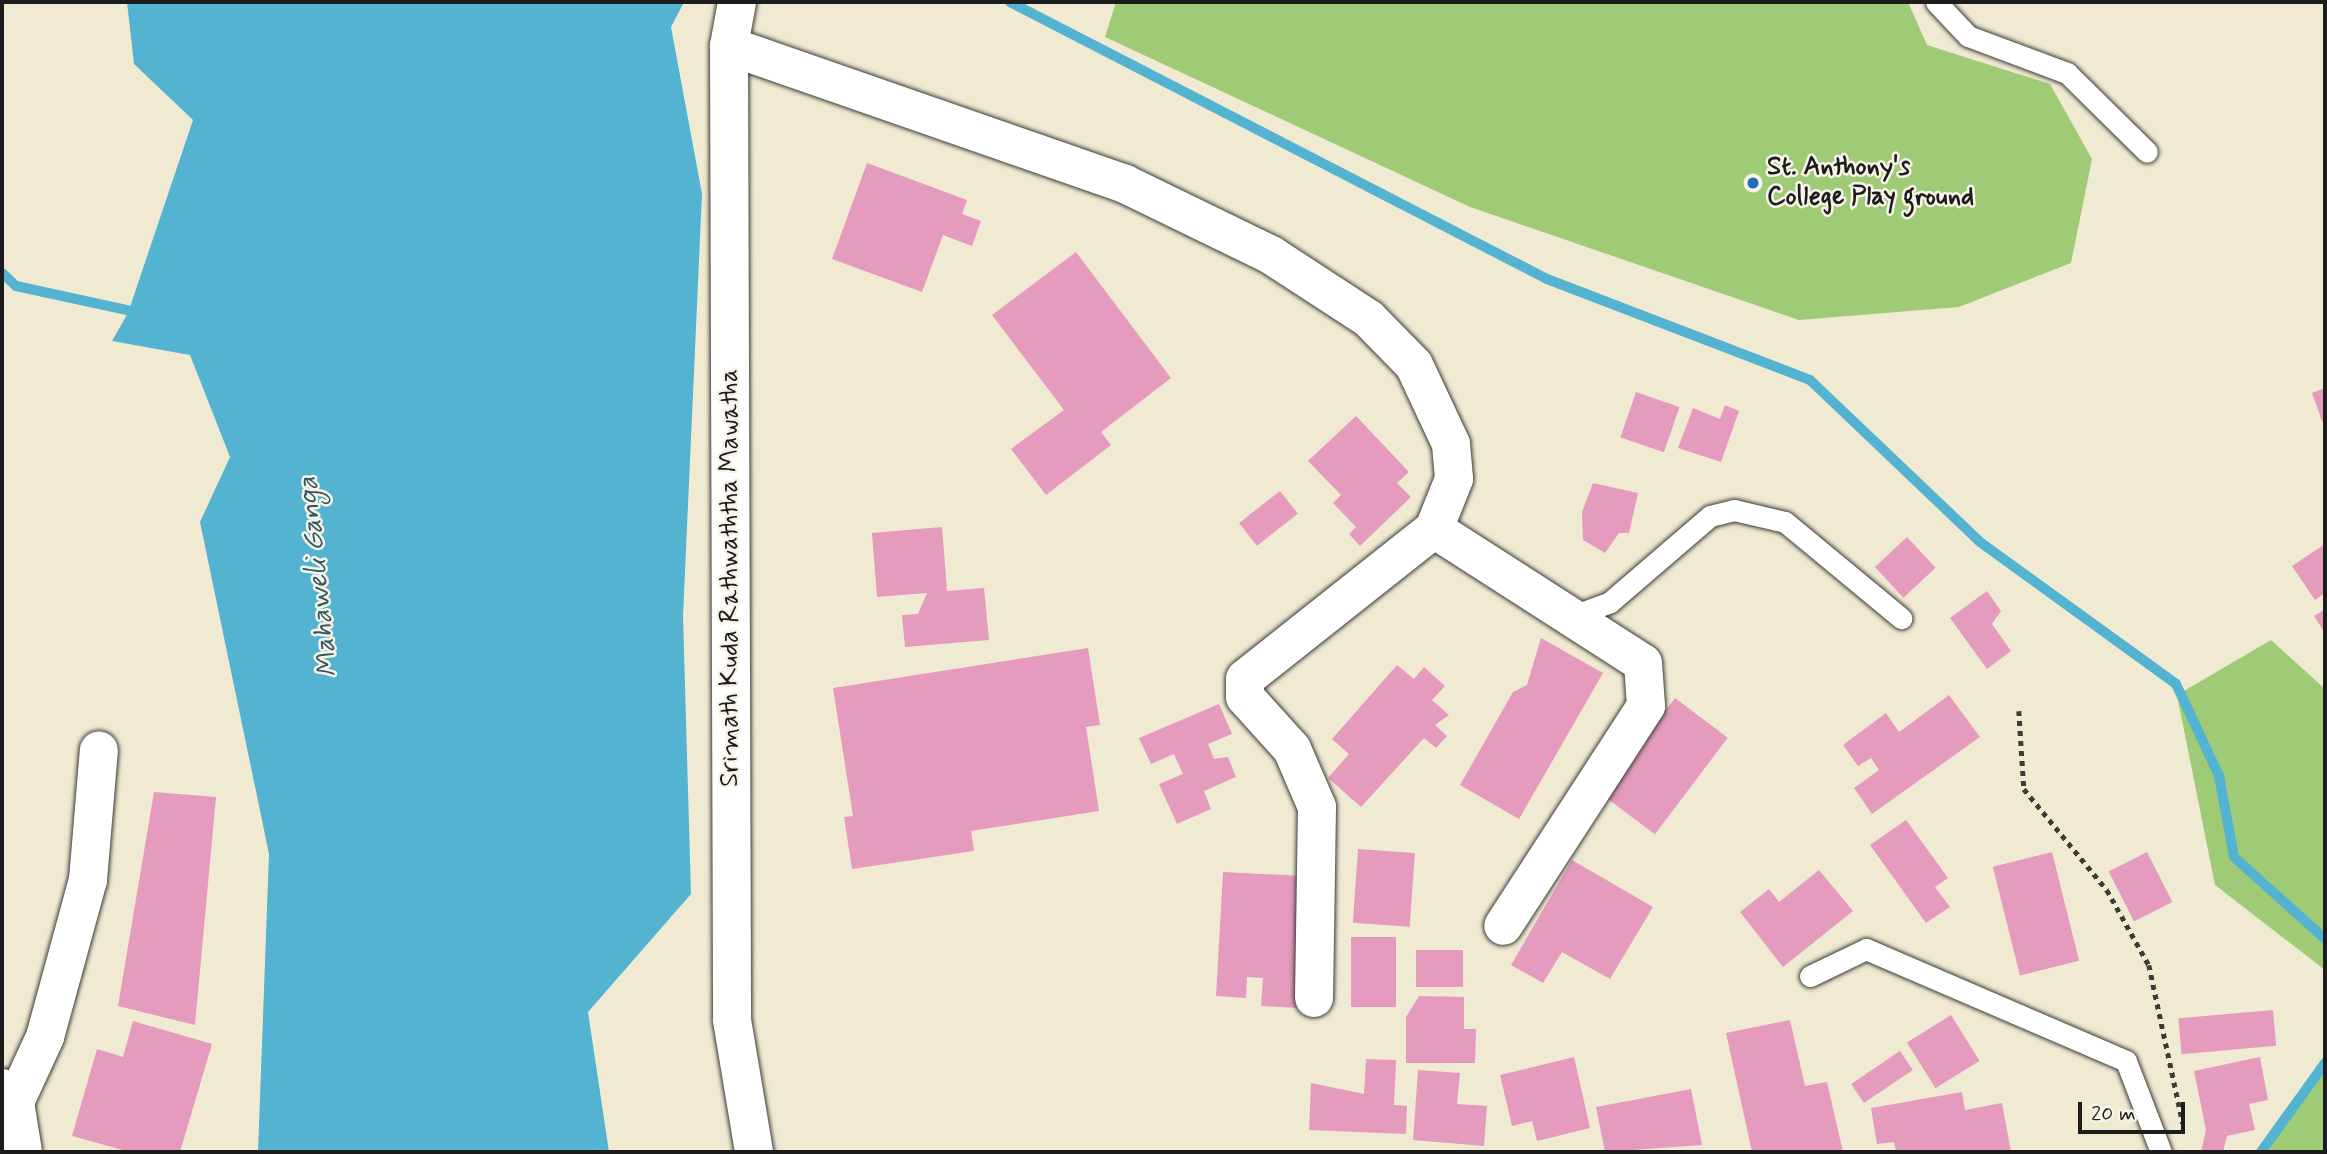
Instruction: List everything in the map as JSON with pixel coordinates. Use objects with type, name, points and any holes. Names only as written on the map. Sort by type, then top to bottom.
[{"type":"street","name":"Srimath Kuda Rathwaththa Mawatha","points":[[737,2],[729,46],[732,1020],[754,1152]]},
{"type":"street","points":[[729,46],[1125,184],[1271,255],[1369,319],[1414,365],[1451,444],[1454,479],[1434,529],[1245,679],[1245,697],[1292,749],[1317,807],[1314,998]]},
{"type":"street","points":[[1434,529],[1575,615],[1643,663],[1646,706],[1503,926]]},
{"type":"street","points":[[23,1152],[8,1095],[45,1037],[88,880],[99,750]]},
{"type":"lane","points":[[1936,2],[1968,36],[2067,73],[2147,152]]},
{"type":"lane","points":[[1575,615],[1610,602],[1710,516],[1734,510],[1785,522],[1901,618]]},
{"type":"lane","points":[[1810,975],[1866,949],[2126,1061],[2161,1152]]},
{"type":"path","points":[[2019,711],[2024,789],[2108,890],[2150,965],[2186,1139]]},
{"type":"green space","name":"St. Anthony's College Play ground","points":[[1116,2],[1908,2],[1927,45],[2050,84],[2092,159],[2071,263],[1959,307],[1799,320],[1470,207],[1105,37]]},
{"type":"green space","points":[[2271,640],[2325,689],[2325,970],[2215,885],[2177,695]]},
{"type":"green space","points":[[2325,1063],[2325,1152],[2258,1152],[2262,1144]]},
{"type":"water","name":"Mahaweli Ganga","points":[[127,2],[684,2],[671,27],[702,194],[683,616],[691,894],[588,1012],[609,1152],[258,1152],[269,854],[200,522],[230,457],[190,355],[112,341],[128,313],[193,120],[134,64]]},
{"type":"building","points":[[867,163],[967,200],[962,214],[981,221],[972,246],[943,235],[922,292],[832,259]]},
{"type":"building","points":[[1076,252],[1171,378],[1101,432],[1111,445],[1046,495],[1011,449],[1064,410],[992,315]]},
{"type":"building","points":[[2325,388],[2325,420],[2322,421],[2312,393]]},
{"type":"building","points":[[1636,392],[1679,407],[1664,452],[1620,437]]},
{"type":"building","points":[[1725,405],[1739,411],[1721,462],[1678,448],[1693,408],[1720,419]]},
{"type":"building","points":[[1356,416],[1409,472],[1397,483],[1411,497],[1360,546],[1349,534],[1356,527],[1333,503],[1341,495],[1308,461]]},
{"type":"building","points":[[1593,483],[1638,493],[1629,533],[1619,533],[1605,553],[1583,540],[1582,512]]},
{"type":"building","points":[[1280,491],[1298,514],[1257,546],[1239,523]]},
{"type":"building","points":[[942,527],[947,591],[984,588],[989,640],[905,647],[902,615],[918,614],[927,593],[877,597],[872,533]]},
{"type":"building","points":[[1907,537],[1936,568],[1903,598],[1875,567]]},
{"type":"building","points":[[2325,544],[2325,593],[2315,600],[2292,566]]},
{"type":"building","points":[[1987,591],[2001,611],[1992,624],[2011,651],[1987,669],[1950,618]]},
{"type":"building","points":[[2325,609],[2325,633],[2314,616]]},
{"type":"building","points":[[1541,638],[1603,673],[1519,819],[1460,785],[1513,692],[1527,685]]},
{"type":"building","points":[[1088,648],[1100,725],[1086,727],[1099,811],[971,831],[974,851],[852,869],[844,817],[853,816],[833,688]]},
{"type":"building","points":[[1397,665],[1414,679],[1424,667],[1445,686],[1432,700],[1449,715],[1435,725],[1447,736],[1436,748],[1424,738],[1361,807],[1328,778],[1349,754],[1332,739]]},
{"type":"building","points":[[1949,695],[1980,737],[1872,814],[1854,788],[1879,770],[1871,758],[1858,766],[1843,745],[1886,713],[1899,732]]},
{"type":"building","points":[[1675,698],[1728,738],[1655,834],[1602,795]]},
{"type":"building","points":[[1219,704],[1232,734],[1208,744],[1214,759],[1228,757],[1236,777],[1204,791],[1211,809],[1177,824],[1159,784],[1183,774],[1174,754],[1151,764],[1139,738]]},
{"type":"building","points":[[154,792],[216,797],[195,1025],[118,1006]]},
{"type":"building","points":[[1906,820],[1948,878],[1935,887],[1950,907],[1926,923],[1870,845]]},
{"type":"building","points":[[1358,849],[1415,853],[1410,927],[1353,923]]},
{"type":"building","points":[[2052,852],[2079,961],[2020,975],[1993,867]]},
{"type":"building","points":[[2147,852],[2172,902],[2134,921],[2109,872]]},
{"type":"building","points":[[1572,860],[1653,907],[1610,979],[1562,952],[1543,983],[1511,965]]},
{"type":"building","points":[[1819,870],[1853,911],[1783,967],[1740,912],[1769,889],[1779,902]]},
{"type":"building","points":[[1223,872],[1304,876],[1298,1008],[1261,1006],[1263,978],[1247,977],[1246,998],[1216,996]]},
{"type":"building","points":[[1351,937],[1396,937],[1396,1007],[1351,1007]]},
{"type":"building","points":[[1416,950],[1463,950],[1463,987],[1416,987]]},
{"type":"building","points":[[1419,996],[1464,997],[1464,1029],[1476,1029],[1475,1063],[1406,1063],[1406,1017]]},
{"type":"building","points":[[2273,1010],[2276,1046],[2181,1054],[2178,1018]]},
{"type":"building","points":[[1951,1015],[1980,1061],[1936,1088],[1907,1043]]},
{"type":"building","points":[[1790,1020],[1805,1086],[1827,1082],[1843,1152],[1752,1152],[1726,1033]]},
{"type":"building","points":[[133,1021],[212,1044],[180,1152],[130,1152],[72,1136],[97,1049],[123,1057]]},
{"type":"building","points":[[1900,1051],[1913,1070],[1864,1103],[1851,1084]]},
{"type":"building","points":[[1574,1057],[1590,1128],[1537,1141],[1532,1121],[1512,1126],[1500,1075]]},
{"type":"building","points":[[2260,1057],[2268,1100],[2249,1104],[2255,1130],[2227,1136],[2223,1152],[2201,1152],[2206,1130],[2194,1071]]},
{"type":"building","points":[[1366,1059],[1396,1060],[1394,1105],[1407,1106],[1406,1134],[1309,1130],[1311,1083],[1364,1094]]},
{"type":"building","points":[[1418,1070],[1460,1073],[1457,1104],[1487,1106],[1484,1146],[1413,1140]]},
{"type":"building","points":[[1691,1089],[1702,1145],[1605,1152],[1596,1107]]},
{"type":"building","points":[[1962,1092],[1965,1110],[2002,1103],[2011,1152],[1896,1152],[1894,1142],[1877,1144],[1871,1108]]},
{"type":"waterway","points":[[1010,2],[1547,279],[1810,380],[1980,542],[2176,684],[2219,776],[2234,857],[2325,939]]},
{"type":"waterway","points":[[2,273],[16,286],[141,313]]},
{"type":"waterway","points":[[2261,1152],[2325,1063]]},
{"type":"place","name":"St. Anthony's College Play ground","points":[[1753,183]]}]
